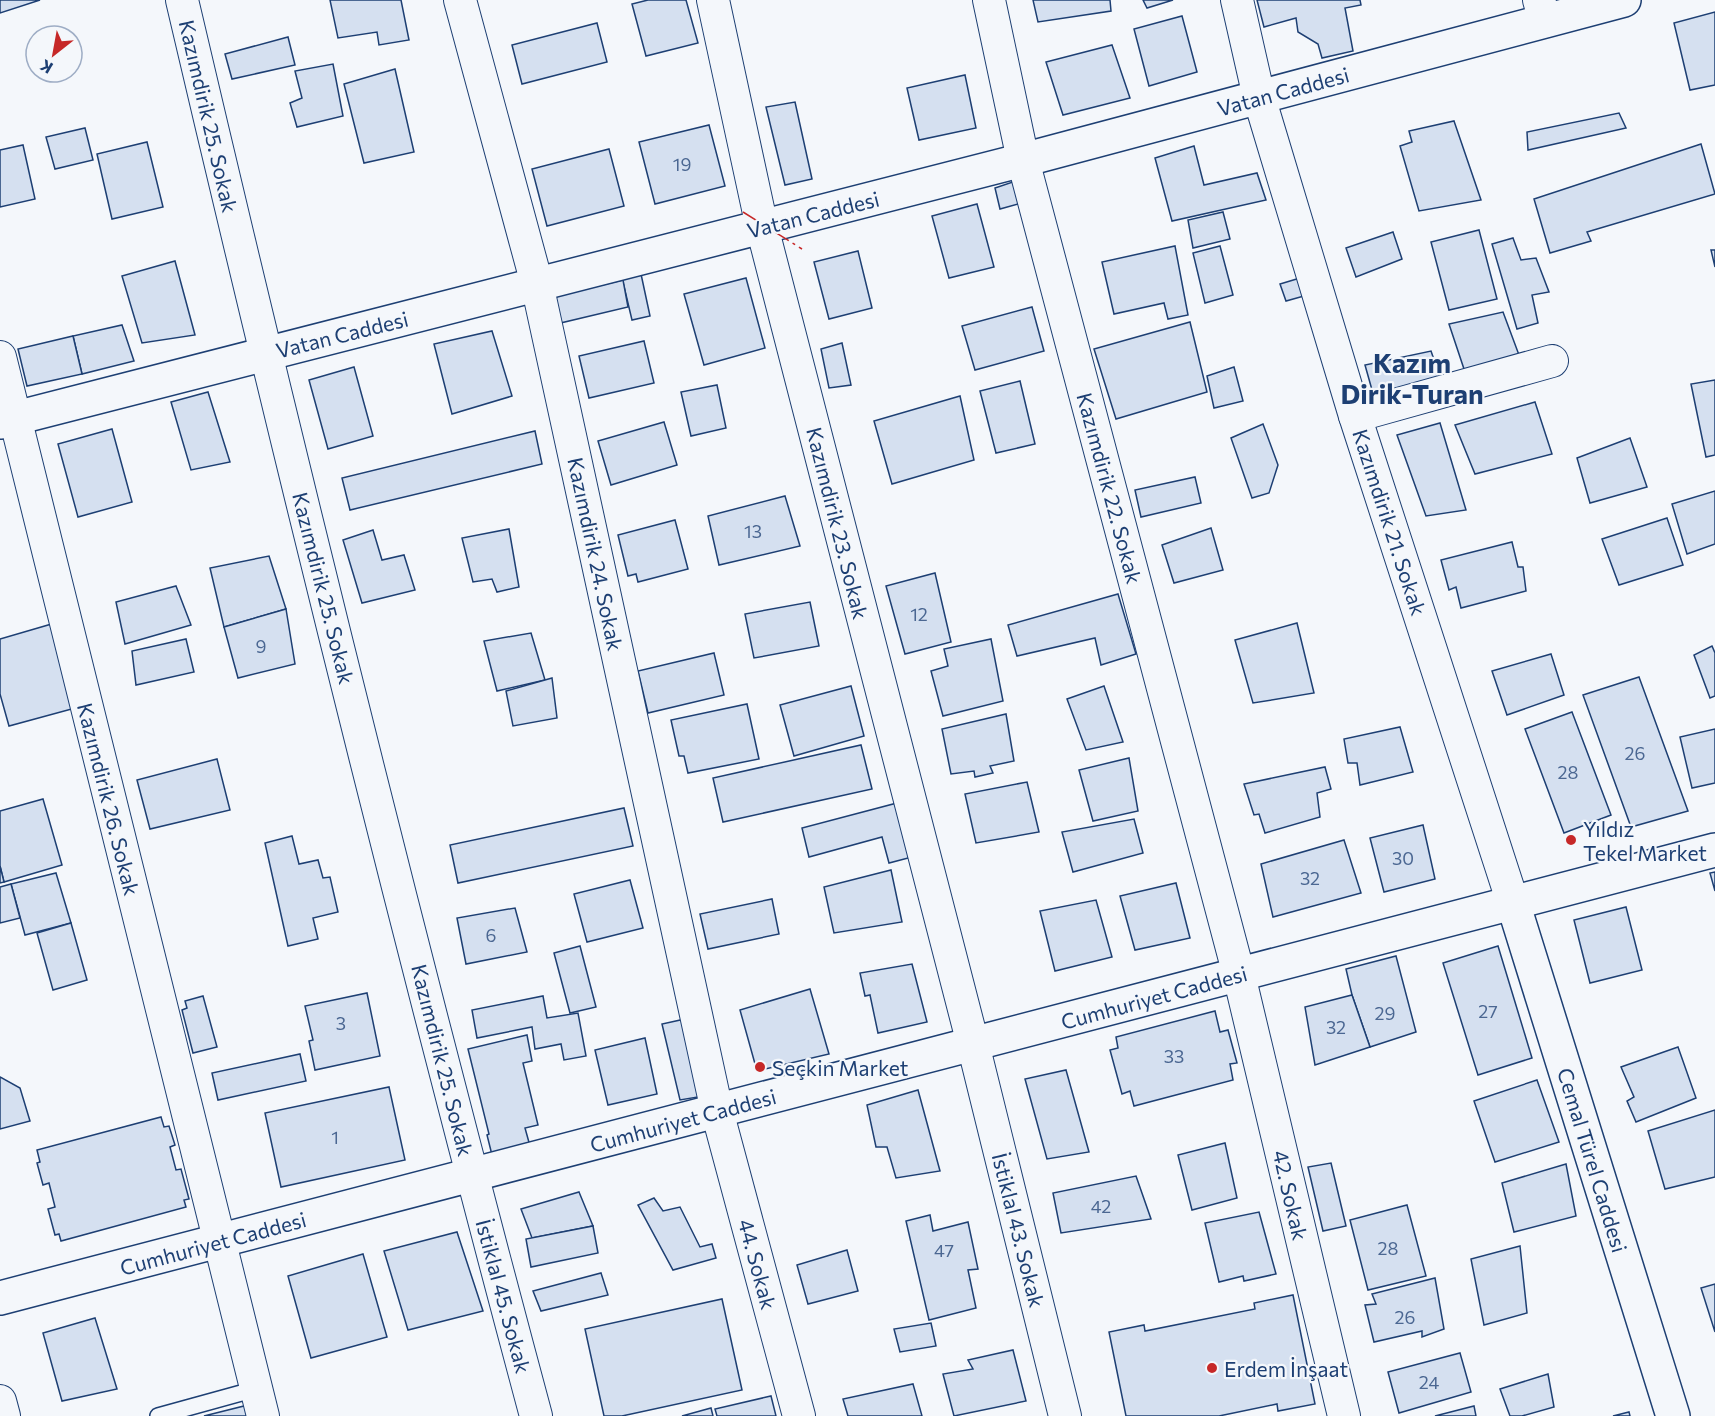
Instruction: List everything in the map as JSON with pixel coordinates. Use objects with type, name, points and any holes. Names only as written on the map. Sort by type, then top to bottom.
[{"type":"street","name":"Kazımdirik 25. Sokak","points":[[182,0],[265,354],[472,1175]]},
{"type":"street","name":"Kazımdirik 24. Sokak","points":[[460,0],[537,284],[717,1111]]},
{"type":"street","name":"Kazımdirik 23. Sokak","points":[[713,0],[762,227],[973,1044]]},
{"type":"street","name":"Kazımdirik 22. Sokak","points":[[989,0],[1023,160],[1239,975]]},
{"type":"street","name":"Kazımdirik 21. Sokak","points":[[1237,0],[1259,97],[1355,416],[1513,903]]},
{"type":"street","name":"Vatan Caddesi","points":[[7,420],[1023,160],[1259,97],[1542,11],[1624,0]]},
{"type":"street","name":"Kazımdirik 26. Sokak","points":[[0,357],[7,420],[260,1402]]},
{"type":"street","points":[[1355,416],[1552,361]]},
{"type":"street","name":"Cumhuriyet Caddesi","points":[[0,1298],[1715,850]]},
{"type":"street","name":"Cemal Türel Caddesi","points":[[1513,903],[1673,1416]]},
{"type":"street","name":"42. Sokak","points":[[1239,975],[1344,1416]]},
{"type":"street","name":"İstiklal 43. Sokak","points":[[973,1044],[1065,1416]]},
{"type":"street","name":"44. Sokak","points":[[717,1111],[800,1416]]},
{"type":"street","name":"İstiklal 45. Sokak","points":[[472,1175],[536,1416]]},
{"type":"street","points":[[0,1401],[4,1416]]},
{"type":"lane","points":[[158,1416],[260,1402]]},
{"type":"building","points":[[0,0],[40,0],[0,13]]},
{"type":"building","points":[[330,0],[401,0],[409,40],[379,45],[377,32],[338,38]]},
{"type":"building","points":[[648,0],[686,0],[698,43],[646,56],[632,4]]},
{"type":"building","points":[[1033,0],[1110,0],[1111,11],[1038,22]]},
{"type":"building","points":[[1143,0],[1173,0],[1147,8]]},
{"type":"building","points":[[1257,0],[1360,0],[1361,5],[1345,8],[1353,51],[1322,58],[1318,44],[1298,32],[1296,18],[1264,27]]},
{"type":"building","points":[[1715,12],[1715,85],[1690,90],[1674,23]]},
{"type":"building","points":[[1182,16],[1197,72],[1149,86],[1134,29]]},
{"type":"building","points":[[597,23],[607,62],[522,84],[512,45]]},
{"type":"building","points":[[288,37],[295,65],[232,79],[225,54]]},
{"type":"building","points":[[1112,45],[1130,98],[1063,115],[1046,62]]},
{"type":"building","points":[[333,64],[343,116],[297,127],[290,103],[302,98],[295,71]]},
{"type":"building","points":[[395,69],[414,152],[364,163],[344,84]]},
{"type":"building","points":[[965,75],[976,128],[919,140],[907,88]]},
{"type":"building","points":[[795,102],[812,179],[785,185],[766,107]]},
{"type":"building","points":[[1619,113],[1626,128],[1528,150],[1527,132]]},
{"type":"building","points":[[1454,121],[1481,200],[1419,211],[1400,146],[1412,142],[1409,131]]},
{"type":"building","points":[[709,125],[725,186],[655,204],[639,142]]},
{"type":"building","points":[[85,128],[93,160],[55,169],[46,137]]},
{"type":"building","points":[[147,142],[163,207],[112,219],[97,154]]},
{"type":"building","points":[[1701,144],[1715,194],[1587,232],[1591,241],[1550,253],[1534,199]]},
{"type":"building","points":[[23,145],[35,199],[0,207],[0,150]]},
{"type":"building","points":[[1194,146],[1204,185],[1257,173],[1266,200],[1172,221],[1155,158]]},
{"type":"building","points":[[609,149],[624,206],[547,226],[532,169]]},
{"type":"building","points":[[1019,180],[1025,202],[1000,209],[995,188]]},
{"type":"building","points":[[977,204],[994,267],[949,278],[932,216]]},
{"type":"building","points":[[1223,212],[1230,239],[1193,248],[1188,220]]},
{"type":"building","points":[[1479,230],[1497,299],[1449,310],[1431,242]]},
{"type":"building","points":[[1393,232],[1402,259],[1356,277],[1346,248]]},
{"type":"building","points":[[1513,238],[1521,260],[1536,258],[1549,292],[1532,295],[1538,323],[1517,329],[1492,244]]},
{"type":"building","points":[[1175,246],[1188,315],[1168,319],[1164,303],[1114,314],[1102,262]]},
{"type":"building","points":[[1220,246],[1233,295],[1205,303],[1193,253]]},
{"type":"building","points":[[1711,250],[1715,250],[1715,267]]},
{"type":"building","points":[[858,251],[872,308],[829,319],[814,262]]},
{"type":"building","points":[[175,261],[195,335],[142,343],[122,276]]},
{"type":"building","points":[[641,274],[650,316],[632,320],[622,278]]},
{"type":"building","points":[[746,278],[765,348],[704,365],[684,294]]},
{"type":"building","points":[[1300,278],[1304,296],[1286,301],[1280,284]]},
{"type":"building","points":[[623,280],[628,307],[552,325],[546,298]]},
{"type":"building","points":[[1032,307],[1044,351],[975,370],[962,326]]},
{"type":"building","points":[[1503,312],[1519,355],[1465,372],[1449,324]]},
{"type":"building","points":[[1190,322],[1207,392],[1116,419],[1094,349]]},
{"type":"building","points":[[122,325],[134,361],[82,374],[73,336]]},
{"type":"building","points":[[492,331],[512,396],[452,414],[434,344]]},
{"type":"building","points":[[73,336],[82,374],[27,386],[18,349]]},
{"type":"building","points":[[644,341],[654,383],[589,398],[579,356]]},
{"type":"building","points":[[842,343],[851,385],[829,388],[821,349]]},
{"type":"building","points":[[1431,351],[1440,377],[1374,397],[1365,365]]},
{"type":"building","points":[[354,367],[373,436],[328,449],[309,380]]},
{"type":"building","points":[[1234,367],[1243,401],[1214,408],[1207,376]]},
{"type":"building","points":[[1715,380],[1715,455],[1706,457],[1691,384]]},
{"type":"building","points":[[1020,381],[1035,444],[996,453],[980,391]]},
{"type":"building","points":[[717,385],[726,428],[691,436],[681,392]]},
{"type":"building","points":[[208,392],[230,462],[191,470],[171,402]]},
{"type":"building","points":[[960,396],[974,460],[892,484],[874,421]]},
{"type":"building","points":[[1535,402],[1552,454],[1475,474],[1455,425]]},
{"type":"building","points":[[664,422],[677,465],[611,485],[598,441]]},
{"type":"building","points":[[1440,423],[1466,510],[1426,516],[1397,435]]},
{"type":"building","points":[[1263,424],[1278,465],[1269,493],[1252,498],[1231,438]]},
{"type":"building","points":[[112,429],[132,502],[78,517],[58,444]]},
{"type":"building","points":[[535,431],[542,464],[350,510],[342,478]]},
{"type":"building","points":[[1630,438],[1647,487],[1590,503],[1577,458]]},
{"type":"building","points":[[1195,477],[1201,503],[1141,517],[1135,490]]},
{"type":"building","points":[[1715,491],[1715,544],[1687,554],[1672,504]]},
{"type":"building","points":[[785,496],[800,546],[719,565],[708,516]]},
{"type":"building","points":[[1667,518],[1683,565],[1619,585],[1602,539]]},
{"type":"building","points":[[675,520],[688,569],[638,582],[636,574],[628,576],[618,535]]},
{"type":"building","points":[[1211,528],[1223,570],[1174,583],[1162,545]]},
{"type":"building","points":[[509,529],[519,587],[497,592],[492,579],[473,582],[462,538]]},
{"type":"building","points":[[373,530],[382,560],[404,555],[415,590],[362,603],[343,540]]},
{"type":"building","points":[[1512,542],[1518,567],[1523,567],[1526,591],[1461,608],[1456,587],[1449,590],[1441,560]]},
{"type":"building","points":[[269,556],[286,609],[224,627],[210,568]]},
{"type":"building","points":[[935,573],[951,642],[905,654],[886,586]]},
{"type":"building","points":[[176,586],[191,625],[125,644],[116,602]]},
{"type":"building","points":[[1118,594],[1136,654],[1101,665],[1095,638],[1017,656],[1008,625]]},
{"type":"building","points":[[810,602],[819,646],[754,658],[745,614]]},
{"type":"building","points":[[286,609],[295,664],[238,678],[224,627]]},
{"type":"building","points":[[55,623],[79,707],[9,726],[0,694],[0,639]]},
{"type":"building","points":[[1297,623],[1314,693],[1253,703],[1235,640]]},
{"type":"building","points":[[531,633],[545,680],[497,691],[484,641]]},
{"type":"building","points":[[186,639],[194,672],[136,685],[132,651]]},
{"type":"building","points":[[991,639],[1003,701],[943,716],[931,671],[948,666],[944,649]]},
{"type":"building","points":[[1712,646],[1715,653],[1715,696],[1710,698],[1694,655]]},
{"type":"building","points":[[714,653],[724,695],[648,713],[638,671]]},
{"type":"building","points":[[1551,654],[1564,695],[1507,715],[1492,671]]},
{"type":"building","points":[[1639,677],[1688,811],[1631,827],[1583,695]]},
{"type":"building","points":[[552,678],[557,718],[513,726],[506,691]]},
{"type":"building","points":[[851,686],[864,736],[794,756],[780,705]]},
{"type":"building","points":[[1104,686],[1123,742],[1086,750],[1067,699]]},
{"type":"building","points":[[747,704],[759,759],[688,773],[684,756],[679,756],[671,720]]},
{"type":"building","points":[[1572,712],[1611,815],[1564,833],[1525,729]]},
{"type":"building","points":[[1006,714],[1014,761],[990,766],[993,773],[975,777],[974,771],[951,774],[942,729]]},
{"type":"building","points":[[1400,727],[1413,772],[1360,785],[1357,763],[1348,763],[1344,739]]},
{"type":"building","points":[[1715,729],[1715,783],[1692,788],[1680,737]]},
{"type":"building","points":[[861,745],[872,789],[723,822],[713,778]]},
{"type":"building","points":[[1129,758],[1138,811],[1093,821],[1079,770]]},
{"type":"building","points":[[217,759],[230,810],[150,829],[137,780]]},
{"type":"building","points":[[1325,767],[1331,789],[1317,793],[1320,817],[1265,833],[1259,814],[1254,815],[1244,784]]},
{"type":"building","points":[[1027,782],[1039,832],[976,843],[965,794]]},
{"type":"building","points":[[43,799],[62,865],[4,882],[0,866],[0,811]]},
{"type":"building","points":[[897,803],[912,857],[889,863],[882,837],[809,857],[802,828]]},
{"type":"building","points":[[624,808],[633,846],[458,883],[450,845]]},
{"type":"building","points":[[1134,819],[1143,853],[1073,872],[1062,832]]},
{"type":"building","points":[[1423,825],[1435,879],[1384,892],[1370,838]]},
{"type":"building","points":[[292,836],[299,864],[318,860],[323,878],[330,877],[338,912],[313,918],[318,939],[288,946],[265,843]]},
{"type":"building","points":[[1344,840],[1361,893],[1273,917],[1261,864]]},
{"type":"building","points":[[0,866],[4,882],[0,883]]},
{"type":"building","points":[[891,870],[902,922],[834,933],[824,887]]},
{"type":"building","points":[[1715,872],[1715,891],[1710,873]]},
{"type":"building","points":[[56,873],[71,923],[25,935],[11,884]]},
{"type":"building","points":[[630,880],[643,928],[587,942],[574,894]]},
{"type":"building","points":[[1176,883],[1190,938],[1135,950],[1120,896]]},
{"type":"building","points":[[11,884],[20,918],[0,923],[0,887]]},
{"type":"building","points":[[772,899],[779,934],[708,949],[700,914]]},
{"type":"building","points":[[1096,900],[1112,957],[1055,971],[1040,911]]},
{"type":"building","points":[[1626,907],[1642,970],[1590,983],[1574,920]]},
{"type":"building","points":[[515,908],[527,952],[466,964],[457,918]]},
{"type":"building","points":[[71,923],[87,980],[53,990],[37,933]]},
{"type":"building","points":[[580,946],[596,1007],[570,1013],[554,953]]},
{"type":"building","points":[[1498,946],[1532,1058],[1478,1075],[1443,963]]},
{"type":"building","points":[[1396,956],[1416,1032],[1370,1047],[1352,995],[1346,969]]},
{"type":"building","points":[[912,964],[927,1022],[878,1033],[870,995],[865,996],[860,973]]},
{"type":"building","points":[[810,989],[829,1054],[757,1071],[740,1010]]},
{"type":"building","points":[[367,993],[380,1056],[315,1070],[309,1041],[313,1040],[305,1006]]},
{"type":"building","points":[[1352,995],[1370,1047],[1315,1065],[1305,1007]]},
{"type":"building","points":[[203,996],[217,1047],[193,1053],[182,1010],[187,1008],[185,1001]]},
{"type":"building","points":[[543,996],[547,1018],[578,1013],[586,1056],[564,1060],[561,1044],[535,1049],[532,1027],[477,1038],[472,1010]]},
{"type":"building","points":[[1215,1011],[1220,1032],[1228,1030],[1237,1063],[1230,1064],[1233,1080],[1134,1106],[1130,1091],[1122,1094],[1110,1050],[1118,1048],[1116,1037]]},
{"type":"building","points":[[685,1019],[704,1096],[680,1100],[662,1024]]},
{"type":"building","points":[[527,1035],[532,1061],[523,1063],[538,1125],[525,1128],[530,1146],[492,1155],[468,1049]]},
{"type":"building","points":[[645,1038],[657,1094],[608,1105],[595,1050]]},
{"type":"building","points":[[1678,1047],[1696,1098],[1636,1122],[1627,1101],[1634,1097],[1621,1067]]},
{"type":"building","points":[[300,1054],[306,1081],[218,1100],[212,1073]]},
{"type":"building","points":[[1066,1070],[1089,1152],[1047,1159],[1025,1079]]},
{"type":"building","points":[[0,1077],[20,1088],[30,1121],[0,1129]]},
{"type":"building","points":[[1537,1080],[1559,1142],[1495,1162],[1474,1101]]},
{"type":"building","points":[[389,1087],[405,1160],[281,1187],[265,1113]]},
{"type":"building","points":[[918,1090],[940,1171],[896,1178],[887,1147],[876,1147],[867,1105]]},
{"type":"building","points":[[1715,1110],[1715,1177],[1665,1189],[1648,1131]]},
{"type":"building","points":[[161,1117],[164,1127],[169,1126],[175,1145],[170,1147],[176,1170],[181,1169],[189,1199],[184,1200],[186,1207],[61,1241],[59,1234],[55,1235],[48,1209],[55,1207],[49,1183],[43,1185],[37,1163],[40,1162],[37,1150]]},
{"type":"building","points":[[1225,1143],[1237,1198],[1192,1210],[1178,1155]]},
{"type":"building","points":[[1331,1163],[1346,1226],[1323,1231],[1308,1167]]},
{"type":"building","points":[[1566,1164],[1576,1216],[1514,1232],[1502,1183]]},
{"type":"building","points":[[1136,1176],[1151,1219],[1061,1233],[1053,1193]]},
{"type":"building","points":[[579,1192],[593,1226],[532,1238],[521,1209]]},
{"type":"building","points":[[654,1198],[663,1211],[680,1207],[700,1247],[712,1244],[716,1258],[673,1270],[638,1205]]},
{"type":"building","points":[[1407,1205],[1426,1276],[1368,1290],[1350,1220]]},
{"type":"building","points":[[1259,1212],[1276,1274],[1244,1281],[1243,1276],[1219,1282],[1205,1223]]},
{"type":"building","points":[[930,1215],[933,1231],[968,1222],[978,1269],[968,1270],[976,1308],[929,1320],[906,1221]]},
{"type":"building","points":[[593,1226],[598,1253],[531,1267],[526,1239]]},
{"type":"building","points":[[457,1232],[483,1311],[408,1330],[384,1251]]},
{"type":"building","points":[[1520,1246],[1527,1313],[1484,1325],[1471,1259]]},
{"type":"building","points":[[847,1250],[858,1291],[808,1304],[797,1265]]},
{"type":"building","points":[[363,1254],[387,1337],[311,1358],[288,1276]]},
{"type":"building","points":[[601,1273],[608,1295],[541,1311],[533,1291]]},
{"type":"building","points":[[1435,1278],[1444,1329],[1422,1337],[1422,1331],[1374,1342],[1365,1305],[1376,1304],[1372,1294]]},
{"type":"building","points":[[1715,1284],[1715,1332],[1701,1288]]},
{"type":"building","name":"Erdem İnşaat","points":[[1293,1295],[1315,1404],[1278,1411],[1277,1404],[1219,1416],[1126,1416],[1109,1332],[1144,1325],[1145,1331],[1255,1309],[1254,1303]]},
{"type":"building","points":[[722,1299],[742,1390],[622,1416],[604,1416],[585,1329]]},
{"type":"building","points":[[95,1318],[117,1389],[62,1401],[43,1333]]},
{"type":"building","points":[[931,1323],[936,1346],[900,1352],[894,1329]]},
{"type":"building","points":[[1013,1350],[1026,1401],[954,1416],[943,1374],[973,1369],[968,1360]]},
{"type":"building","points":[[1460,1353],[1471,1392],[1399,1413],[1388,1372]]},
{"type":"building","points":[[1548,1374],[1554,1407],[1522,1416],[1510,1416],[1500,1389]]},
{"type":"building","points":[[913,1384],[922,1416],[848,1416],[843,1399]]},
{"type":"building","points":[[771,1396],[776,1416],[717,1416],[715,1409]]},
{"type":"building","points":[[248,1405],[251,1416],[204,1416]]},
{"type":"building","points":[[1474,1406],[1476,1416],[1435,1416]]},
{"type":"building","points":[[711,1408],[713,1416],[682,1416]]},
{"type":"building","points":[[1629,1412],[1630,1416],[1613,1416]]},
{"type":"power","points":[[743,212],[802,249]]},
{"type":"place","name":"Yıldız Tekel Market","points":[[1571,840]]},
{"type":"place","name":"Seçkin Market","points":[[760,1067]]},
{"type":"place","name":"Erdem İnşaat","points":[[1212,1368]]},
{"type":"district","name":"Kazım Dirik-Turan","points":[[1412,378]]}]
